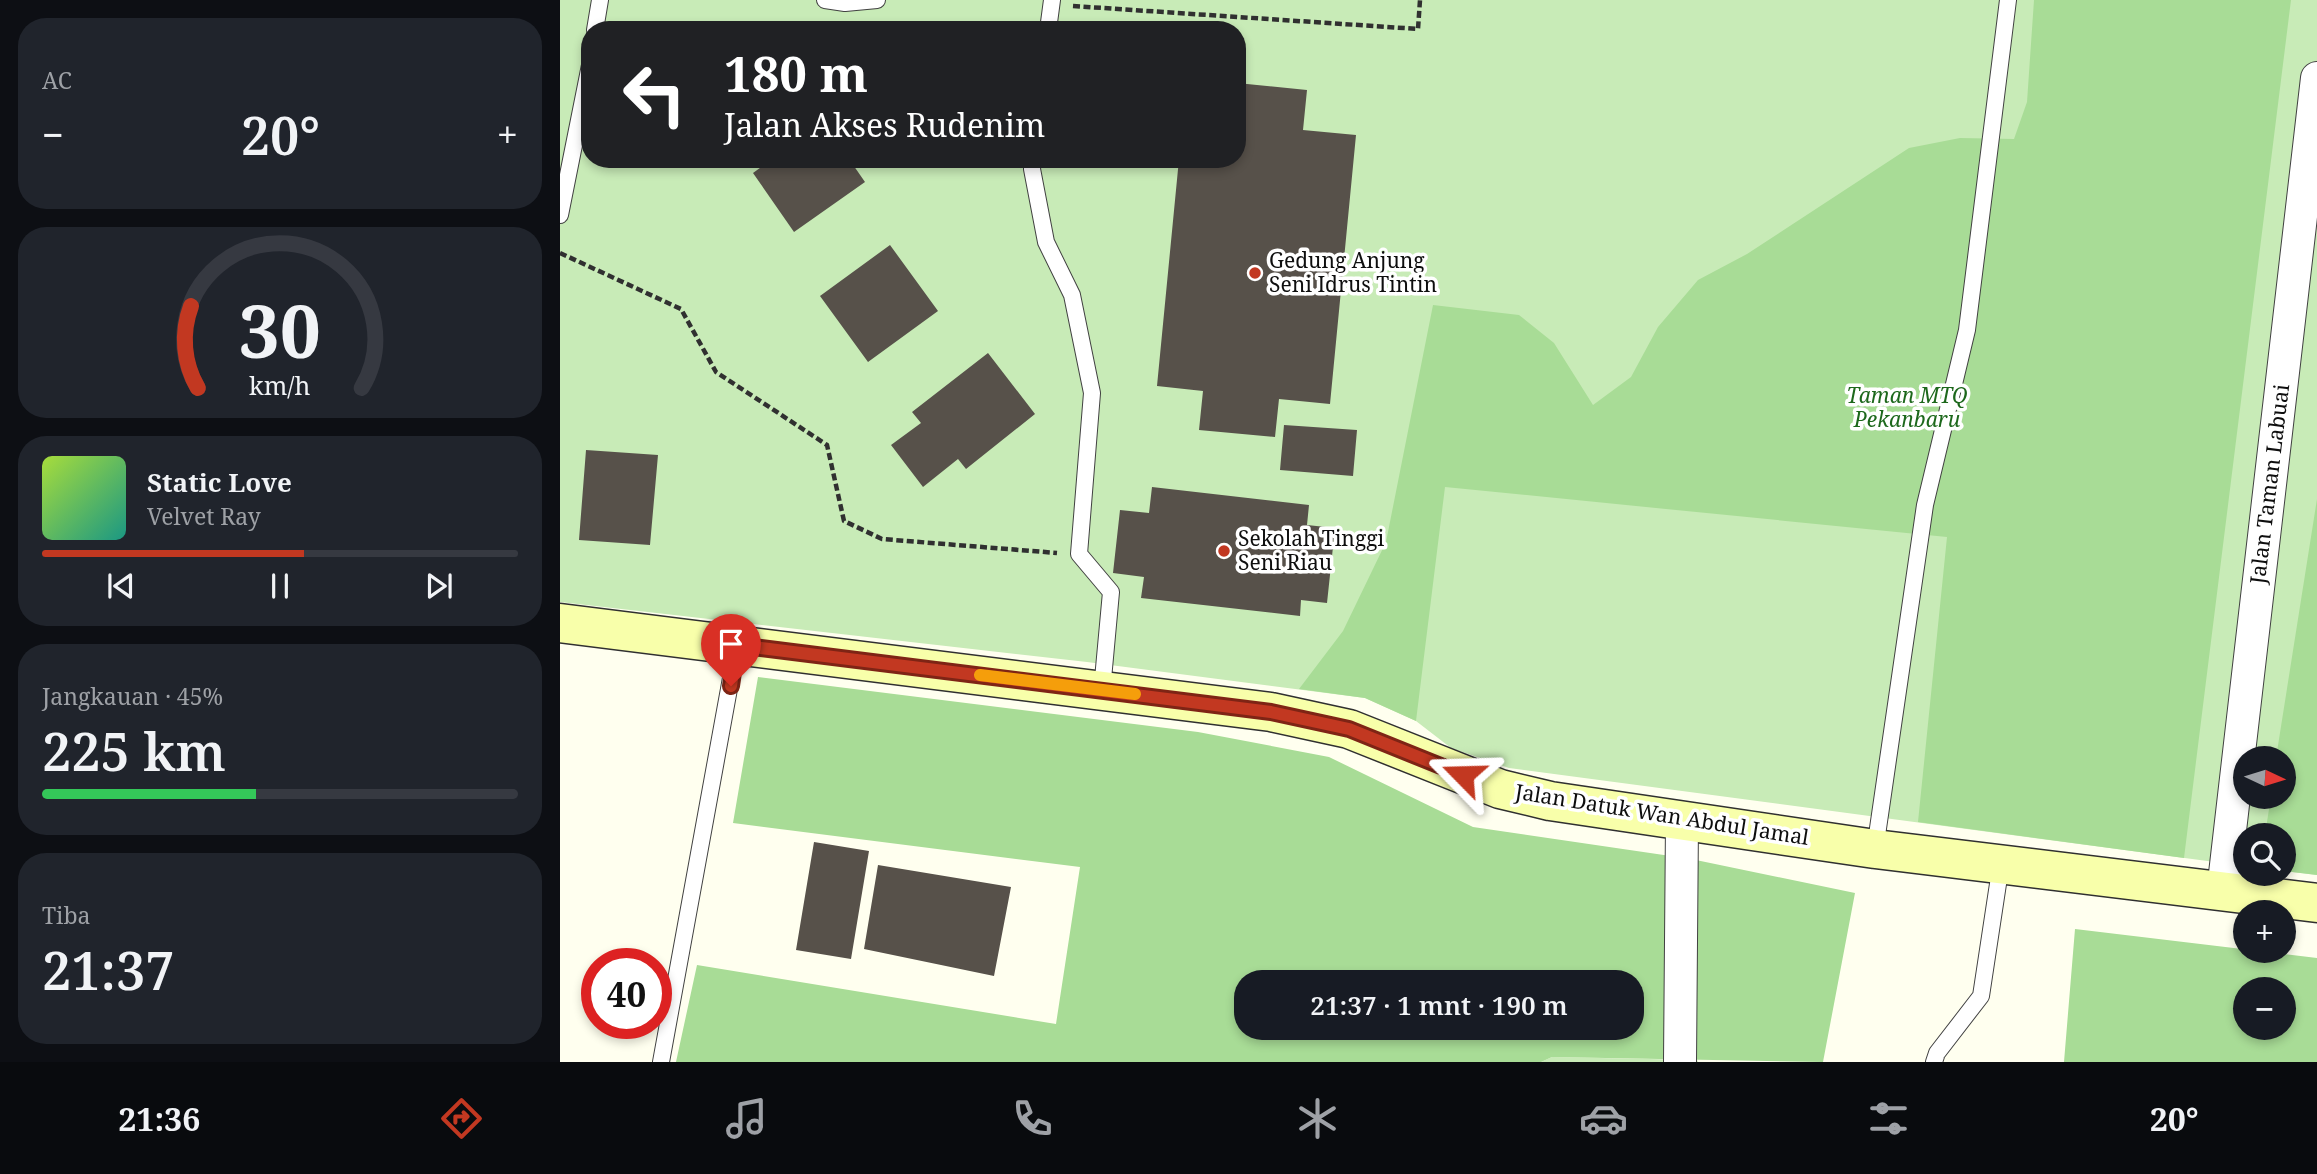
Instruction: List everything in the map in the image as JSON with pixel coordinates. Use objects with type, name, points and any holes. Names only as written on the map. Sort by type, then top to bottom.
[{"type":"street","name":"Jalan Taman Labuai","points":[[2223,891],[2317,78]]},
{"type":"street","name":"Jalan Datuk Wan Abdul Jamal","points":[[560,623],[1218,703],[1311,719],[1349,729],[1500,789],[1550,801],[1875,849],[2317,903]]},
{"type":"street","points":[[1680,1062],[1682,822]]},
{"type":"lane","points":[[596,21],[600,0]]},
{"type":"lane","points":[[825,0],[845,3],[877,0]]},
{"type":"lane","points":[[1875,849],[1925,505],[1967,330],[2008,0]]},
{"type":"lane","points":[[1049,21],[1052,2]]},
{"type":"lane","points":[[560,215],[581,110]]},
{"type":"lane","points":[[1032,168],[1046,242],[1072,295],[1092,393],[1079,554],[1111,592],[1101,690]]},
{"type":"lane","points":[[661,1062],[737,645]]},
{"type":"lane","points":[[1934,1062],[1937,1054],[1981,996],[2001,864]]},
{"type":"path","points":[[1052,2],[1418,29],[1420,0]]},
{"type":"path","points":[[560,253],[681,309],[716,372],[827,445],[844,521],[882,539],[1079,554]]},
{"type":"green space","name":"Taman MTQ Pekanbaru","points":[[560,0],[2317,0],[2317,875],[2296,872],[2296,823],[2233,823],[2233,864],[1509,768],[1451,748],[1416,721],[1365,698],[1087,662],[560,602]]},
{"type":"green space","points":[[2034,0],[2291,0],[2184,858],[1918,822],[1947,537],[1445,487],[1416,721],[1365,698],[1299,689],[1343,631],[1386,542],[1433,305],[1519,315],[1554,343],[1593,405],[1631,377],[1658,327],[1698,280],[1747,254],[1909,148],[1960,138],[2014,139],[2027,102]]},
{"type":"green space","points":[[2317,499],[2317,875],[2296,872],[2296,823],[2267,823],[2269,809],[2296,809],[2296,746],[2278,746]]},
{"type":"green space","points":[[758,677],[1198,732],[1329,757],[1473,827],[1691,859],[1855,893],[1823,1062],[1552,1057],[1541,1062],[676,1062],[697,965],[1056,1024],[1080,867],[733,823]]},
{"type":"green space","points":[[2075,929],[2233,948],[2233,963],[2296,963],[2296,955],[2317,958],[2317,1062],[2064,1062]]},
{"type":"green space","points":[[1552,1057],[1697,1060],[1698,1062],[1541,1062]]},
{"type":"building","name":"Gedung Anjung Seni Idrus Tintin","points":[[1246,84],[1307,90],[1303,130],[1356,135],[1330,404],[1279,399],[1275,437],[1199,430],[1203,391],[1157,386],[1178,168],[1246,168]]},
{"type":"building","points":[[760,168],[855,168],[865,182],[794,232],[753,173]]},
{"type":"building","points":[[890,245],[938,311],[868,362],[820,296]]},
{"type":"building","points":[[988,353],[1035,414],[966,469],[958,459],[923,487],[891,445],[921,423],[912,412]]},
{"type":"building","points":[[1284,425],[1357,430],[1353,476],[1280,470]]},
{"type":"building","points":[[586,450],[658,455],[650,545],[579,540]]},
{"type":"building","name":"Sekolah Tinggi Seni Riau","points":[[1152,487],[1309,505],[1307,525],[1335,528],[1327,603],[1301,600],[1300,616],[1141,598],[1144,577],[1113,573],[1120,510],[1149,513]]},
{"type":"building","points":[[814,842],[869,851],[851,959],[796,950]]},
{"type":"building","points":[[878,865],[1011,887],[994,976],[864,949]]},
{"type":"slow traffic","points":[[980,675],[1135,694]]},
{"type":"place","name":"Gedung Anjung Seni Idrus Tintin","points":[[1255,273]]},
{"type":"place","name":"Sekolah Tinggi Seni Riau","points":[[1224,551]]},
{"type":"route","points":[[731,686],[737,645],[1218,703],[1311,719],[1349,729],[1463,775]]}]
